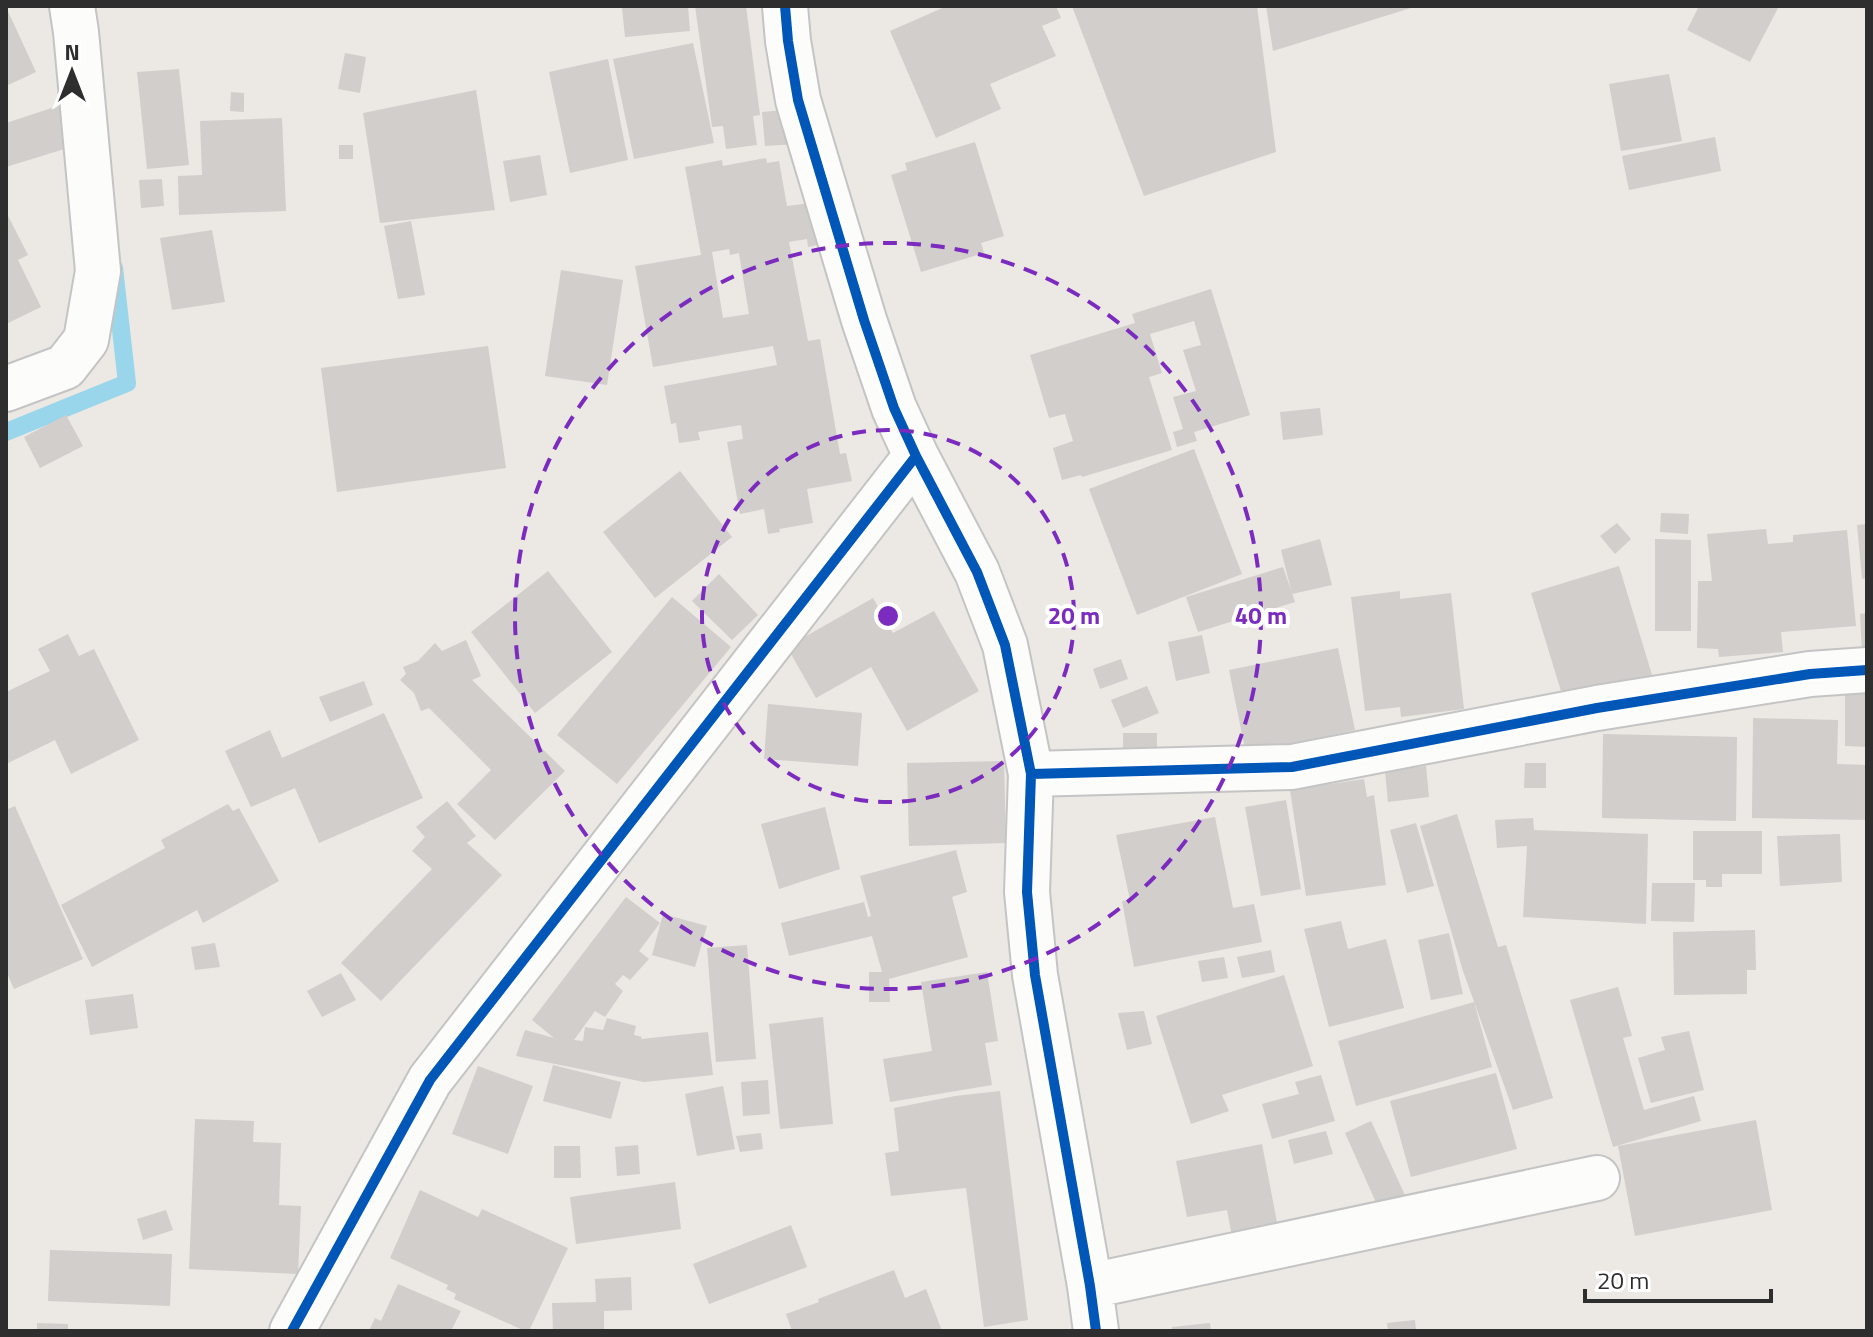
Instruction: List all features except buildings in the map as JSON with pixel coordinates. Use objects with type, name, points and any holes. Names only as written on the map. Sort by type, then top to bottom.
[{"type":"street","points":[[6,389],[65,367],[86,340],[98,271],[72,6]]},
{"type":"street","points":[[785,6],[798,100],[864,320],[894,408],[977,572],[1005,645],[1031,774],[1027,892],[1035,975],[1096,1331]]},
{"type":"street","points":[[292,1331],[430,1080],[916,456]]},
{"type":"street","points":[[1031,774],[1292,767],[1597,708],[1810,674],[1867,670]]},
{"type":"street","points":[[1090,1286],[1597,1178]]},
{"type":"waterway","points":[[6,432],[127,383],[114,268]]},
{"type":"cycle path","points":[[785,6],[798,100],[864,320],[894,408],[977,572],[1005,645],[1031,774],[1027,892],[1035,975],[1096,1331]]},
{"type":"cycle path","points":[[292,1331],[430,1080],[916,456]]},
{"type":"cycle path","points":[[1031,774],[1292,767],[1597,708],[1810,674],[1867,670]]}]
